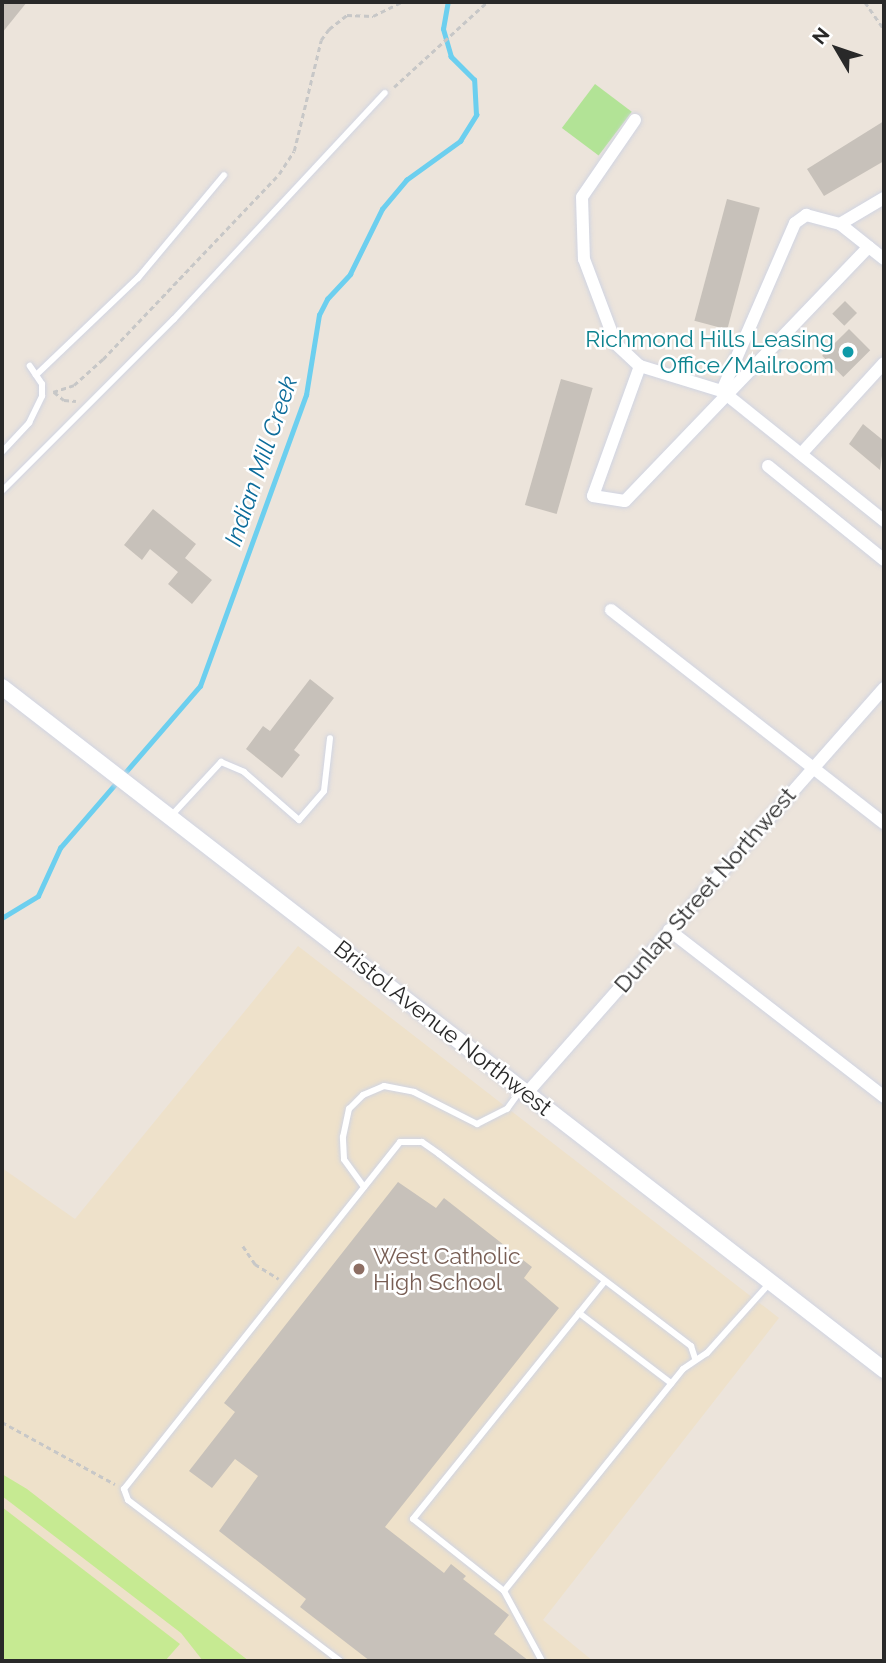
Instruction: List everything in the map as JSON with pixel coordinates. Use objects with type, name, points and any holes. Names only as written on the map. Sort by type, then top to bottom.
[{"type":"street","points":[[635,120],[582,197],[580,232],[600,309],[616,344],[640,366],[725,393],[884,521]]},
{"type":"street","points":[[840,224],[884,198]]},
{"type":"street","points":[[725,393],[795,223],[806,215],[840,224],[884,259]]},
{"type":"street","points":[[640,366],[593,496],[625,501],[725,393],[869,247]]},
{"type":"street","points":[[801,454],[884,363]]},
{"type":"street","points":[[768,466],[884,560]]},
{"type":"street","points":[[611,610],[884,823]]},
{"type":"street","name":"Bristol Avenue Northwest","points":[[2,687],[884,1370]]},
{"type":"street","name":"Dunlap Street Northwest","points":[[524,1091],[884,688]]},
{"type":"street","points":[[669,930],[884,1097]]},
{"type":"lane","points":[[2,491],[385,93]]},
{"type":"lane","points":[[36,375],[138,278],[224,175]]},
{"type":"lane","points":[[2,452],[29,423],[42,397],[36,375],[30,366]]},
{"type":"lane","points":[[170,818],[221,762],[244,772],[299,820],[324,791],[330,738]]},
{"type":"lane","points":[[363,1187],[344,1159],[343,1137],[349,1110],[363,1095],[384,1086],[414,1092],[477,1124],[507,1109],[524,1091]]},
{"type":"lane","points":[[340,1661],[128,1500],[124,1489],[400,1142],[422,1142],[691,1346],[695,1358]]},
{"type":"lane","points":[[542,1661],[504,1591],[413,1519],[604,1282]]},
{"type":"lane","points":[[504,1591],[671,1383],[695,1358],[706,1353],[771,1282]]},
{"type":"lane","points":[[579,1313],[671,1383]]},
{"type":"path","points":[[42,397],[74,384],[103,359],[279,174],[294,151],[321,40],[329,29],[347,15],[373,16],[402,2]]},
{"type":"path","points":[[385,93],[427,60],[487,2]]},
{"type":"path","points":[[865,2],[884,29]]},
{"type":"path","points":[[54,392],[64,400],[92,400]]},
{"type":"path","points":[[243,1246],[256,1264],[286,1284]]},
{"type":"path","points":[[2,1422],[124,1489]]},
{"type":"shaded area","name":"West Catholic High School","points":[[298,946],[779,1318],[543,1620],[593,1661],[2,1661],[2,1168],[75,1219]]},
{"type":"green space","points":[[595,84],[632,112],[599,156],[562,128]]},
{"type":"green space","points":[[2,1474],[27,1489],[249,1661],[203,1661],[181,1633],[2,1496]]},
{"type":"green space","points":[[2,1507],[180,1644],[165,1661],[7,1661],[2,1657]]},
{"type":"building","points":[[2,2],[27,2],[2,33]]},
{"type":"building","points":[[884,121],[884,161],[824,196],[807,169]]},
{"type":"building","points":[[727,199],[760,208],[727,330],[694,321]]},
{"type":"building","points":[[845,301],[857,313],[844,326],[832,314]]},
{"type":"building","name":"Richmond Hills Leasing Office/Mailroom","points":[[849,329],[870,350],[843,377],[822,356]]},
{"type":"building","points":[[561,379],[593,388],[557,514],[525,505]]},
{"type":"building","points":[[863,424],[884,441],[880,470],[849,444]]},
{"type":"building","points":[[153,509],[196,544],[185,558],[212,580],[192,604],[168,584],[178,572],[150,549],[142,560],[124,545]]},
{"type":"building","points":[[310,679],[334,698],[294,750],[300,755],[282,778],[246,749],[263,726],[270,731]]},
{"type":"building","name":"West Catholic High School","points":[[398,1182],[436,1208],[444,1198],[532,1267],[524,1278],[559,1308],[385,1527],[444,1573],[451,1564],[466,1576],[463,1579],[509,1615],[494,1634],[529,1661],[370,1661],[300,1607],[306,1599],[219,1531],[258,1476],[235,1459],[212,1488],[189,1471],[235,1412],[224,1403]]},
{"type":"waterway","name":"Indian Mill Creek","points":[[2,918],[38,896],[60,848],[200,686],[306,395],[319,315],[327,299],[350,274],[382,209],[406,180],[460,141],[476,115],[474,80],[451,57],[443,29],[448,2]]},
{"type":"place","name":"Richmond Hills Leasing Office/Mailroom","points":[[848,352]]},
{"type":"place","name":"West Catholic High School","points":[[359,1269]]}]
